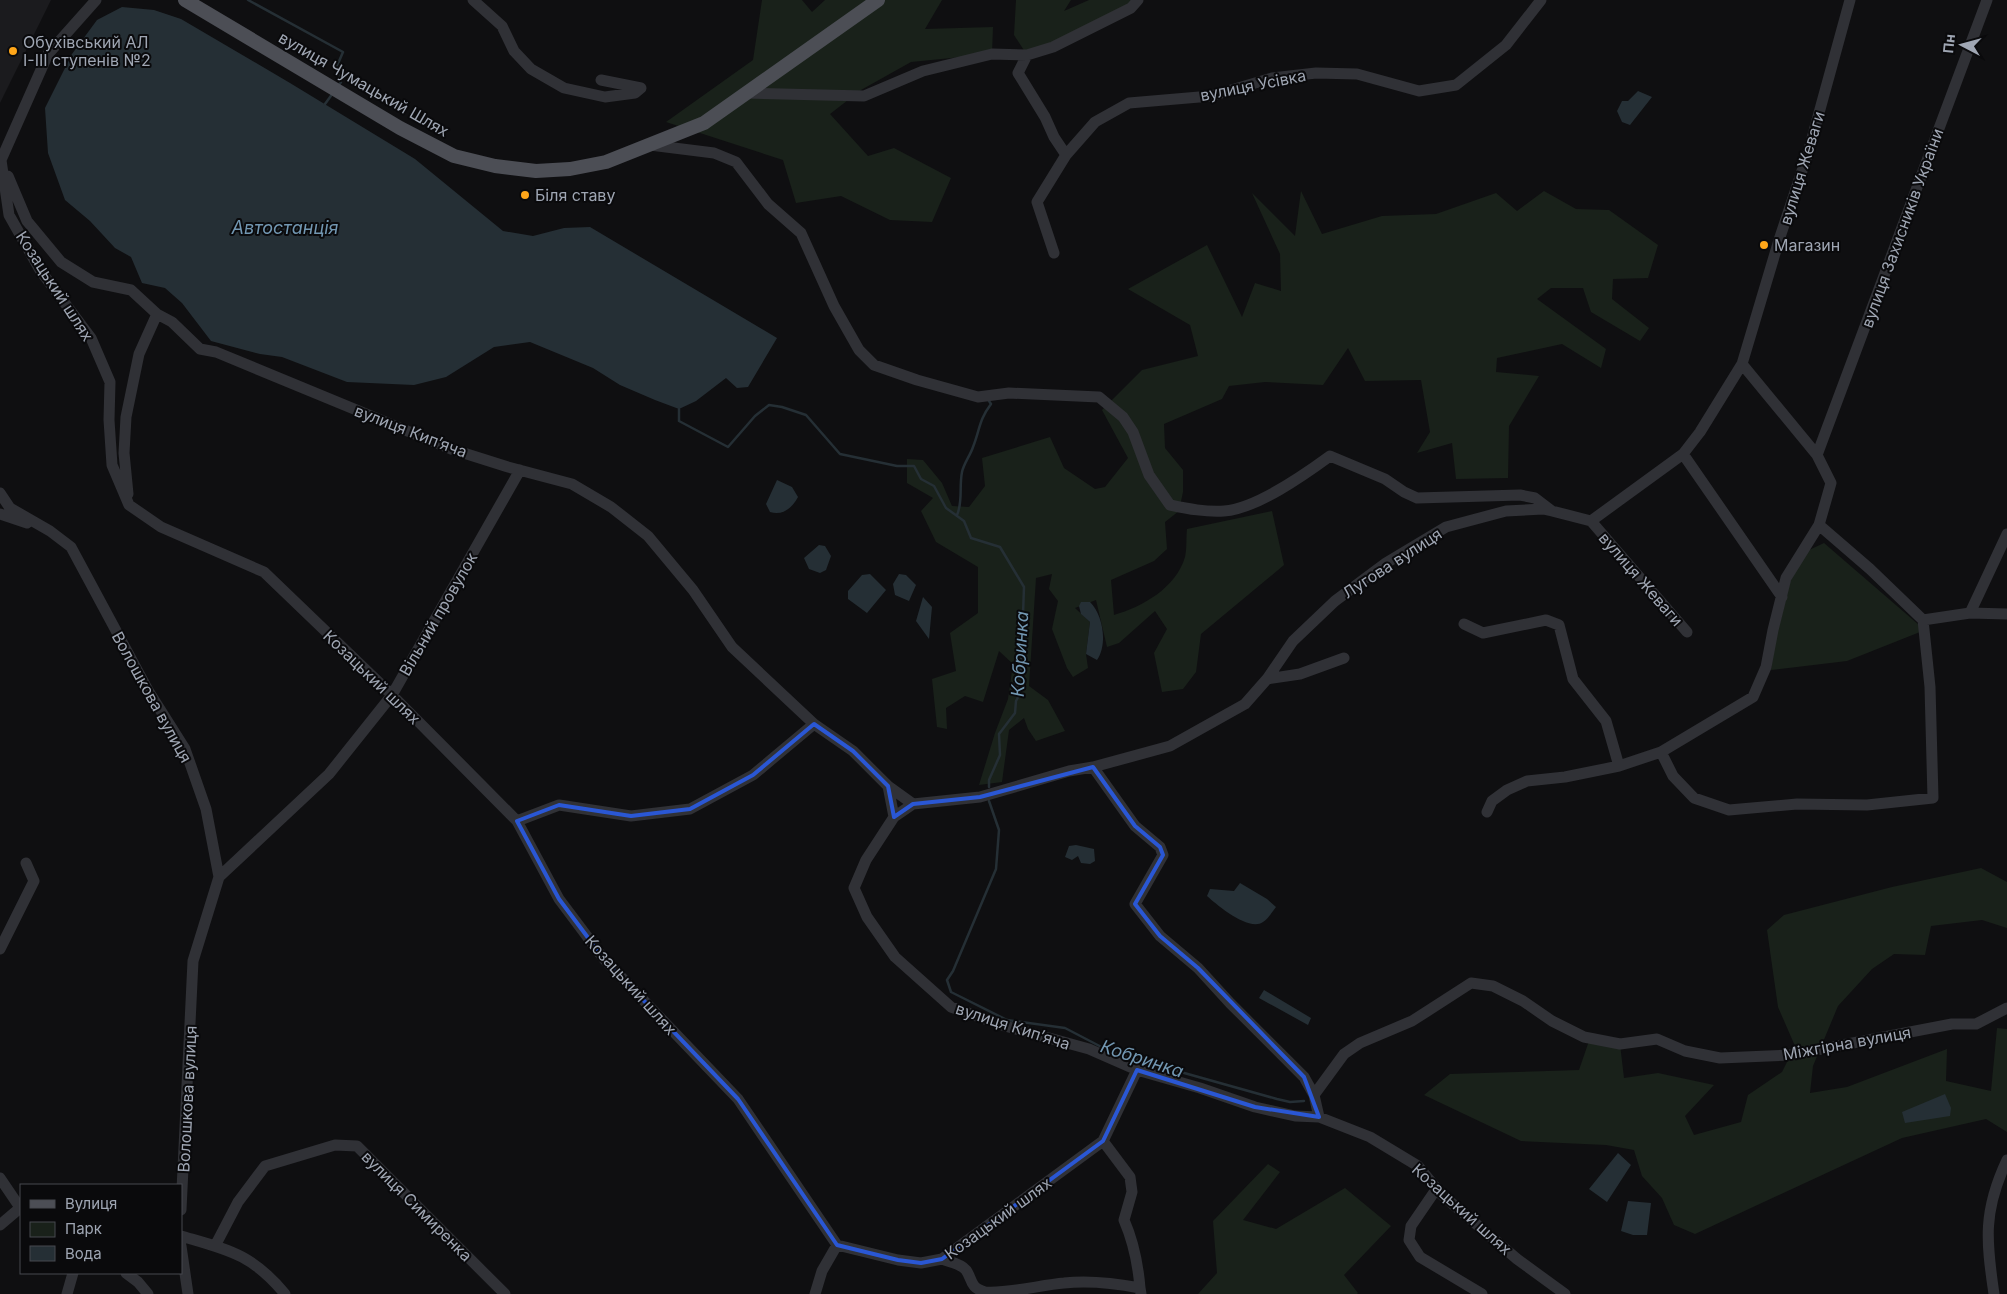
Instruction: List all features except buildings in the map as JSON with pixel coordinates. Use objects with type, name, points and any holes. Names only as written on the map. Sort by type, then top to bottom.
[{"type":"main road","name":"вулиця Чумацький Шлях","points":[[185,0],[336,88],[400,128],[454,156],[495,166],[536,171],[570,169],[606,162],[704,123],[878,0]]},
{"type":"street","points":[[1,159],[48,54],[96,0]]},
{"type":"street","points":[[473,0],[502,26],[514,51],[531,69],[564,88],[605,97],[635,93],[641,88],[601,80]]},
{"type":"street","points":[[746,93],[864,96],[923,71],[992,54],[1026,55],[1061,42],[1131,8],[1138,0]]},
{"type":"street","name":"вулиця Усівка","points":[[1054,253],[1037,202],[1066,155],[1095,122],[1129,103],[1211,96],[1272,78],[1316,73],[1357,74],[1419,91],[1456,86],[1506,45],[1541,0]]},
{"type":"street","name":"вулиця Жеваги","points":[[1688,632],[1591,521],[1683,454],[1700,432],[1742,364],[1779,240],[1808,153],[1850,0]]},
{"type":"street","name":"вулиця Захисників України","points":[[1817,455],[1987,0]]},
{"type":"street","points":[[1026,55],[1018,73],[1045,117],[1054,138],[1066,155]]},
{"type":"street","name":"Лугова вулиця","points":[[650,145],[714,153],[736,162],[768,204],[801,233],[834,306],[859,350],[874,365],[917,380],[978,397],[1009,394],[1099,397],[1123,418],[1133,432],[1149,475],[1170,505],[1196,511],[1226,511],[1252,504],[1308,472],[1330,456],[1385,479],[1417,498],[1520,495],[1535,498],[1552,511]]},
{"type":"street","name":"вулиця Кипʼяча","points":[[1,159],[27,221],[61,262],[92,282],[131,290],[157,314],[172,322],[200,349],[216,352],[452,449],[572,484],[612,507],[648,536],[693,590],[732,647],[814,724],[853,751],[888,786],[913,804]]},
{"type":"street","name":"Козацький шлях","points":[[1,159],[9,215],[40,270],[91,338],[110,382],[109,420],[112,465],[128,505],[161,527],[264,572],[392,695],[517,821],[559,900],[604,959],[738,1099],[837,1245],[921,1264],[942,1259],[1103,1141],[1137,1070],[1200,1088],[1255,1107],[1295,1116],[1319,1116],[1370,1137],[1418,1166],[1437,1188],[1517,1259],[1564,1294]]},
{"type":"street","points":[[128,505],[124,453],[126,417],[139,354],[157,314]]},
{"type":"street","points":[[1487,812],[1492,801],[1507,790],[1527,781],[1565,777],[1619,766],[1661,752],[1753,697],[1766,667],[1786,578],[1819,526],[1831,483],[1817,455],[1742,364]]},
{"type":"street","points":[[1683,454],[1782,597]]},
{"type":"street","name":"Вільний провулок","points":[[219,877],[328,774],[392,695],[520,470]]},
{"type":"street","name":"Волошкова вулиця","points":[[0,492],[10,508],[50,531],[71,547],[149,692],[185,750],[206,809],[219,877],[193,961],[182,1189]]},
{"type":"street","name":"Лугова вулиця","points":[[913,804],[980,797],[1069,771],[1170,746],[1245,704],[1267,679],[1293,641],[1335,601],[1386,563],[1446,527],[1506,511],[1543,509],[1591,521]]},
{"type":"street","points":[[0,514],[50,531]]},
{"type":"street","points":[[1661,752],[1672,776],[1694,798],[1729,810],[1797,804],[1867,805],[1933,798],[1930,687],[1923,620],[1870,569],[1819,526]]},
{"type":"street","points":[[1970,613],[2007,534]]},
{"type":"street","points":[[1923,620],[1970,613],[2007,614]]},
{"type":"street","points":[[1464,624],[1483,633],[1546,620],[1559,625],[1573,679],[1606,721],[1619,766]]},
{"type":"street","points":[[1267,679],[1300,674],[1344,658]]},
{"type":"street","points":[[517,821],[559,805],[631,816],[690,809],[753,775],[814,724]]},
{"type":"street","points":[[1093,766],[1135,826],[1160,847],[1163,855],[1135,904],[1160,936],[1198,968],[1230,1004],[1304,1077],[1314,1094],[1319,1116]]},
{"type":"street","points":[[888,786],[894,817],[913,804]]},
{"type":"street","name":"вулиця Кипʼяча","points":[[894,817],[866,860],[854,888],[867,917],[895,958],[951,1007],[1005,1026],[1089,1049],[1137,1070]]},
{"type":"street","points":[[0,949],[34,881],[26,863]]},
{"type":"street","name":"Міжгірна вулиця","points":[[1314,1094],[1344,1054],[1360,1043],[1412,1021],[1471,983],[1493,986],[1523,1001],[1552,1021],[1584,1037],[1620,1044],[1656,1039],[1686,1051],[1720,1058],[1790,1055],[1952,1024],[1976,1024],[2007,1008]]},
{"type":"street","points":[[942,1259],[957,1264],[966,1270],[971,1284],[985,1292],[999,1294],[1063,1283],[1092,1281],[1110,1282],[1140,1291],[1138,1262],[1133,1242],[1124,1220],[1132,1192],[1130,1177],[1103,1141]]},
{"type":"street","name":"вулиця Симиренка","points":[[215,1246],[238,1202],[265,1166],[335,1145],[356,1146],[505,1294]]},
{"type":"street","points":[[1994,1294],[1987,1246],[1989,1212],[2007,1160]]},
{"type":"street","points":[[0,1178],[20,1208]]},
{"type":"street","points":[[1437,1188],[1411,1226],[1409,1240],[1420,1257],[1482,1294]]},
{"type":"street","points":[[0,1225],[20,1210]]},
{"type":"street","points":[[182,1236],[240,1254],[269,1274],[285,1294]]},
{"type":"street","points":[[815,1294],[822,1271],[837,1245]]},
{"type":"street","points":[[182,1253],[188,1294]]},
{"type":"street","points":[[67,1294],[73,1274]]},
{"type":"street","points":[[127,1274],[138,1282],[148,1294]]},
{"type":"highlighted area","points":[[814,724],[853,751],[888,786],[894,817],[913,804],[980,797],[1093,767],[1135,826],[1160,847],[1163,855],[1135,904],[1160,936],[1198,968],[1304,1077],[1319,1117],[1255,1107],[1137,1070],[1103,1141],[942,1259],[921,1263],[898,1260],[837,1245],[738,1099],[604,959],[559,899],[517,821],[559,805],[631,816],[690,809],[753,775]]},
{"type":"shaded area","name":"Обухівський АЛ І-ІІІ ступенів №2","points":[[0,0],[51,0],[0,103]]},
{"type":"green space","points":[[762,0],[802,0],[812,12],[825,0],[942,0],[925,29],[993,27],[992,54],[911,62],[861,90],[830,114],[868,156],[894,148],[951,178],[932,222],[890,220],[841,196],[796,203],[783,160],[666,122],[753,60]]},
{"type":"green space","points":[[1016,0],[1071,0],[1064,11],[1089,0],[1138,0],[1027,55],[1014,35]]},
{"type":"green space","points":[[1301,191],[1322,234],[1382,216],[1436,214],[1496,193],[1517,211],[1544,191],[1576,209],[1609,210],[1658,245],[1648,278],[1613,279],[1612,299],[1649,328],[1640,341],[1591,312],[1583,288],[1551,288],[1537,299],[1606,349],[1601,368],[1562,344],[1497,358],[1496,372],[1539,376],[1509,426],[1508,478],[1456,479],[1452,443],[1417,453],[1430,432],[1421,380],[1365,381],[1348,348],[1323,385],[1265,382],[1229,386],[1222,399],[1164,424],[1165,448],[1183,470],[1183,492],[1179,511],[1165,522],[1167,549],[1154,561],[1111,580],[1114,615],[1136,607],[1157,595],[1174,578],[1181,568],[1185,557],[1187,529],[1272,511],[1284,565],[1201,634],[1196,672],[1183,689],[1162,692],[1154,653],[1167,629],[1155,611],[1119,643],[1107,647],[1096,600],[1075,608],[1090,622],[1086,654],[1088,668],[1073,677],[1067,668],[1052,629],[1058,601],[1049,589],[1052,574],[1036,578],[1029,686],[1048,700],[1065,731],[1036,741],[1028,729],[1024,718],[1009,730],[1002,782],[979,785],[1008,699],[1013,664],[999,651],[983,702],[965,696],[946,708],[947,729],[937,727],[932,679],[956,671],[950,633],[978,613],[978,567],[936,542],[921,511],[933,498],[907,483],[907,459],[923,460],[942,483],[952,506],[969,507],[985,486],[982,458],[1050,437],[1064,468],[1095,489],[1105,487],[1128,458],[1102,410],[1142,370],[1198,356],[1190,325],[1128,289],[1207,245],[1242,317],[1255,283],[1281,291],[1280,254],[1252,193],[1295,236]]},
{"type":"green space","points":[[1824,543],[1919,625],[1920,632],[1847,661],[1771,670],[1778,619],[1790,582],[1807,551]]},
{"type":"green space","points":[[1981,868],[2007,882],[2007,928],[1982,920],[1931,926],[1925,955],[1894,954],[1872,969],[1838,1006],[1813,1066],[1810,1093],[1847,1087],[1947,1049],[1946,1081],[1991,1091],[1997,1028],[2007,1029],[2007,1132],[1986,1119],[1902,1138],[1695,1234],[1674,1225],[1662,1198],[1642,1176],[1634,1150],[1606,1145],[1521,1141],[1424,1095],[1450,1074],[1579,1070],[1590,1038],[1620,1044],[1624,1078],[1658,1073],[1714,1085],[1685,1116],[1694,1135],[1741,1122],[1748,1095],[1782,1072],[1795,1046],[1778,1007],[1767,930],[1784,915],[1892,887]]},
{"type":"green space","points":[[1268,1164],[1280,1172],[1243,1220],[1276,1229],[1345,1188],[1391,1226],[1344,1275],[1357,1294],[1198,1294],[1217,1273],[1213,1221]]},
{"type":"water","name":"Автостанція","points":[[122,7],[154,10],[181,19],[290,83],[415,159],[503,231],[533,236],[564,228],[590,227],[777,338],[748,387],[737,388],[726,378],[696,401],[679,409],[620,385],[593,368],[530,342],[494,347],[446,377],[414,385],[347,382],[282,357],[260,354],[211,341],[182,303],[165,288],[142,283],[131,257],[115,248],[90,221],[65,200],[48,153],[45,108],[72,54],[97,20]]},
{"type":"water","points":[[1638,91],[1652,97],[1630,125],[1622,122],[1617,111],[1622,101],[1628,101]]},
{"type":"water","points":[[777,480],[792,487],[798,497],[787,510],[775,513],[770,512],[766,504]]},
{"type":"water","points":[[819,545],[825,546],[831,556],[826,570],[820,573],[809,569],[804,558]]},
{"type":"water","points":[[870,574],[886,590],[867,613],[848,599],[848,591],[862,575]]},
{"type":"water","points":[[899,574],[906,575],[916,585],[909,601],[895,595],[893,584]]},
{"type":"water","points":[[923,597],[932,607],[929,639],[916,621]]},
{"type":"water","points":[[1081,602],[1090,602],[1101,622],[1103,638],[1097,660],[1086,654],[1090,622],[1081,614],[1079,606]]},
{"type":"water","points":[[1076,845],[1094,849],[1095,861],[1090,864],[1081,863],[1078,856],[1072,860],[1065,857],[1069,846]]},
{"type":"water","points":[[1240,883],[1267,899],[1276,907],[1263,922],[1257,924],[1242,921],[1225,911],[1207,896],[1210,889],[1234,891]]},
{"type":"water","points":[[1264,990],[1311,1018],[1308,1025],[1259,998]]},
{"type":"water","points":[[1945,1094],[1951,1108],[1950,1116],[1905,1123],[1902,1112]]},
{"type":"water","points":[[1618,1153],[1631,1165],[1607,1202],[1589,1189]]},
{"type":"water","points":[[1628,1201],[1651,1203],[1647,1235],[1633,1235],[1621,1231]]},
{"type":"waterway","name":"Кобринка","points":[[248,0],[343,52],[337,66],[341,82],[339,85]]},
{"type":"waterway","name":"Кобринка","points":[[325,104],[333,93]]},
{"type":"waterway","points":[[957,515],[960,505],[962,472],[982,420],[991,404],[989,401]]},
{"type":"waterway","name":"Кобринка","points":[[679,409],[679,421],[728,447],[755,416],[769,405],[806,415],[840,454],[897,466],[914,466],[921,479],[934,486],[946,508],[964,521],[971,538],[1000,547],[1024,587],[1021,669],[1015,685],[1021,692],[1016,701],[1015,713],[999,734],[1000,755],[989,780],[989,787]]},
{"type":"waterway","name":"Кобринка","points":[[989,801],[999,830],[996,869],[953,971],[947,980],[951,992],[1007,1020],[1065,1028],[1113,1053],[1277,1099],[1290,1102],[1304,1101]]},
{"type":"place","name":"Обухівський АЛ І-ІІІ ступенів №2","points":[[13,51]]},
{"type":"place","name":"Біля ставу","points":[[525,195]]},
{"type":"place","name":"Магазин","points":[[1764,245]]}]
